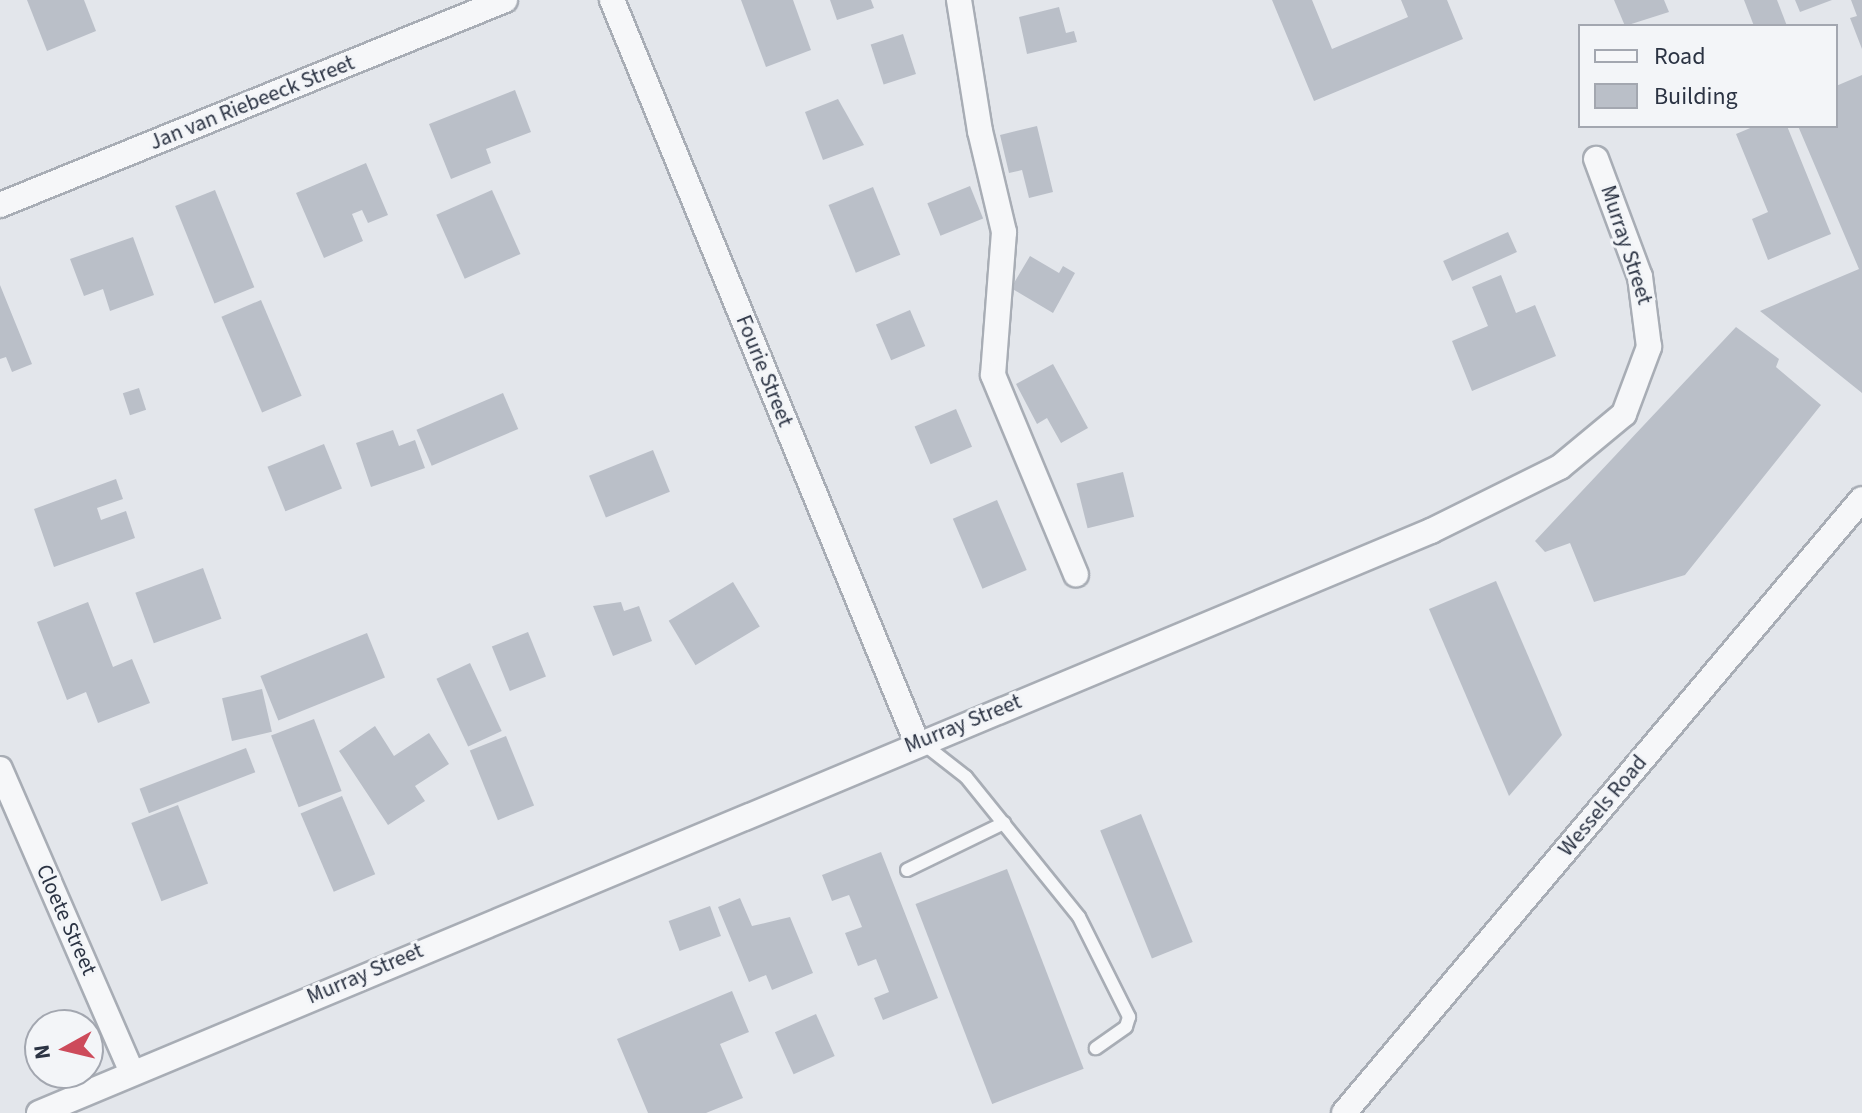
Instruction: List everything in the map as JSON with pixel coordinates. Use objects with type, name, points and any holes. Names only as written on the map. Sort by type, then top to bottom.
[{"type":"street","name":"Jan van Riebeeck Street","points":[[0,205],[505,0]]},
{"type":"street","name":"Fourie Street","points":[[612,0],[917,743]]},
{"type":"street","points":[[959,0],[980,131],[1004,232],[993,375],[1076,574]]},
{"type":"street","name":"Murray Street","points":[[39,1113],[917,743],[1431,531],[1560,467],[1606,434],[1624,414],[1646,365],[1650,322],[1596,159]]},
{"type":"street","name":"Wessels Road","points":[[1344,1113],[1862,499]]},
{"type":"street","name":"Cloete Street","points":[[0,769],[132,1072]]},
{"type":"lane","points":[[917,743],[947,756],[1079,917],[1122,996],[1126,1027],[1096,1048]]},
{"type":"lane","points":[[907,870],[1004,823]]},
{"type":"building","points":[[27,0],[84,0],[96,31],[47,51]]},
{"type":"building","points":[[741,0],[793,0],[811,50],[766,67]]},
{"type":"building","points":[[830,0],[871,0],[874,8],[837,20]]},
{"type":"building","points":[[1272,0],[1312,0],[1332,49],[1408,17],[1401,0],[1447,0],[1463,39],[1314,101]]},
{"type":"building","points":[[1614,0],[1664,0],[1669,12],[1624,24]]},
{"type":"building","points":[[1744,0],[1777,0],[1786,24],[1753,24]]},
{"type":"building","points":[[1795,0],[1832,0],[1800,12]]},
{"type":"building","points":[[1851,0],[1862,0],[1862,49],[1850,18],[1857,16]]},
{"type":"building","points":[[1059,7],[1066,33],[1074,31],[1077,42],[1027,54],[1019,17]]},
{"type":"building","points":[[903,34],[916,74],[884,84],[871,45]]},
{"type":"building","points":[[1862,75],[1862,393],[1760,311],[1859,269],[1799,128],[1838,128],[1838,85]]},
{"type":"building","points":[[515,90],[531,132],[486,149],[491,163],[451,179],[429,124]]},
{"type":"building","points":[[838,99],[864,145],[823,160],[805,112]]},
{"type":"building","points":[[1037,126],[1053,192],[1029,198],[1022,170],[1009,173],[1000,135]]},
{"type":"building","points":[[1750,128],[1788,128],[1831,234],[1768,260],[1752,219],[1768,212],[1736,134]]},
{"type":"building","points":[[366,163],[388,215],[368,223],[362,210],[352,214],[363,241],[324,258],[296,193]]},
{"type":"building","points":[[970,186],[983,218],[940,236],[927,203]]},
{"type":"building","points":[[873,187],[900,255],[856,273],[828,205]]},
{"type":"building","points":[[215,190],[254,287],[214,303],[175,206]]},
{"type":"building","points":[[492,190],[520,254],[465,279],[436,215]]},
{"type":"building","points":[[1508,232],[1517,252],[1452,281],[1443,261]]},
{"type":"building","points":[[133,237],[154,295],[110,311],[103,289],[84,296],[70,259]]},
{"type":"building","points":[[1030,256],[1059,273],[1063,266],[1075,273],[1053,313],[1011,288]]},
{"type":"building","points":[[1501,275],[1516,313],[1535,305],[1556,356],[1472,391],[1452,341],[1488,326],[1472,287]]},
{"type":"building","points":[[0,285],[32,364],[12,372],[6,357],[0,359]]},
{"type":"building","points":[[261,300],[302,396],[262,413],[221,317]]},
{"type":"building","points":[[910,310],[925,346],[891,360],[876,324]]},
{"type":"building","points":[[1736,327],[1779,359],[1776,367],[1821,405],[1685,575],[1594,602],[1570,543],[1545,552],[1535,541]]},
{"type":"building","points":[[1053,364],[1088,428],[1061,443],[1047,418],[1037,424],[1016,384]]},
{"type":"building","points":[[139,388],[146,410],[130,415],[123,393]]},
{"type":"building","points":[[503,393],[518,429],[432,466],[416,430]]},
{"type":"building","points":[[956,409],[972,447],[931,464],[915,427]]},
{"type":"building","points":[[393,430],[399,446],[415,440],[425,468],[371,487],[356,443]]},
{"type":"building","points":[[324,444],[342,489],[285,511],[267,467]]},
{"type":"building","points":[[653,450],[670,492],[606,518],[589,476]]},
{"type":"building","points":[[1123,472],[1134,517],[1088,528],[1076,484]]},
{"type":"building","points":[[116,479],[123,499],[97,508],[101,520],[126,511],[135,538],[54,567],[34,509]]},
{"type":"building","points":[[997,500],[1027,570],[983,589],[953,519]]},
{"type":"building","points":[[203,568],[221,619],[154,643],[135,593]]},
{"type":"building","points":[[1496,581],[1562,735],[1509,796],[1429,609]]},
{"type":"building","points":[[733,582],[760,627],[695,665],[669,621]]},
{"type":"building","points":[[88,602],[113,667],[132,659],[150,703],[98,723],[86,692],[67,700],[37,622]]},
{"type":"building","points":[[621,602],[624,611],[639,606],[652,641],[613,656],[593,606]]},
{"type":"building","points":[[528,632],[546,677],[510,691],[492,647]]},
{"type":"building","points":[[367,633],[385,678],[278,721],[260,676]]},
{"type":"building","points":[[470,663],[502,731],[468,747],[436,679]]},
{"type":"building","points":[[262,689],[272,732],[232,741],[222,698]]},
{"type":"building","points":[[314,719],[342,791],[299,807],[271,735]]},
{"type":"building","points":[[375,726],[394,756],[429,733],[449,764],[415,786],[425,801],[388,825],[339,751]]},
{"type":"building","points":[[506,736],[534,806],[498,820],[470,751]]},
{"type":"building","points":[[246,748],[255,772],[149,813],[140,789]]},
{"type":"building","points":[[342,796],[375,874],[334,892],[301,814]]},
{"type":"building","points":[[178,805],[208,883],[161,901],[131,823]]},
{"type":"building","points":[[1141,814],[1193,942],[1152,958],[1100,830]]},
{"type":"building","points":[[881,852],[938,998],[883,1020],[874,998],[889,992],[876,959],[858,966],[845,933],[862,927],[849,895],[832,901],[822,875]]},
{"type":"building","points":[[1007,869],[1084,1069],[992,1104],[916,904]]},
{"type":"building","points":[[740,898],[752,926],[790,917],[813,973],[772,990],[766,975],[749,982],[718,907]]},
{"type":"building","points":[[710,906],[721,936],[680,951],[669,921]]},
{"type":"building","points":[[732,991],[749,1032],[720,1044],[743,1098],[706,1113],[648,1113],[617,1039]]},
{"type":"building","points":[[816,1014],[835,1056],[794,1074],[775,1032]]}]
